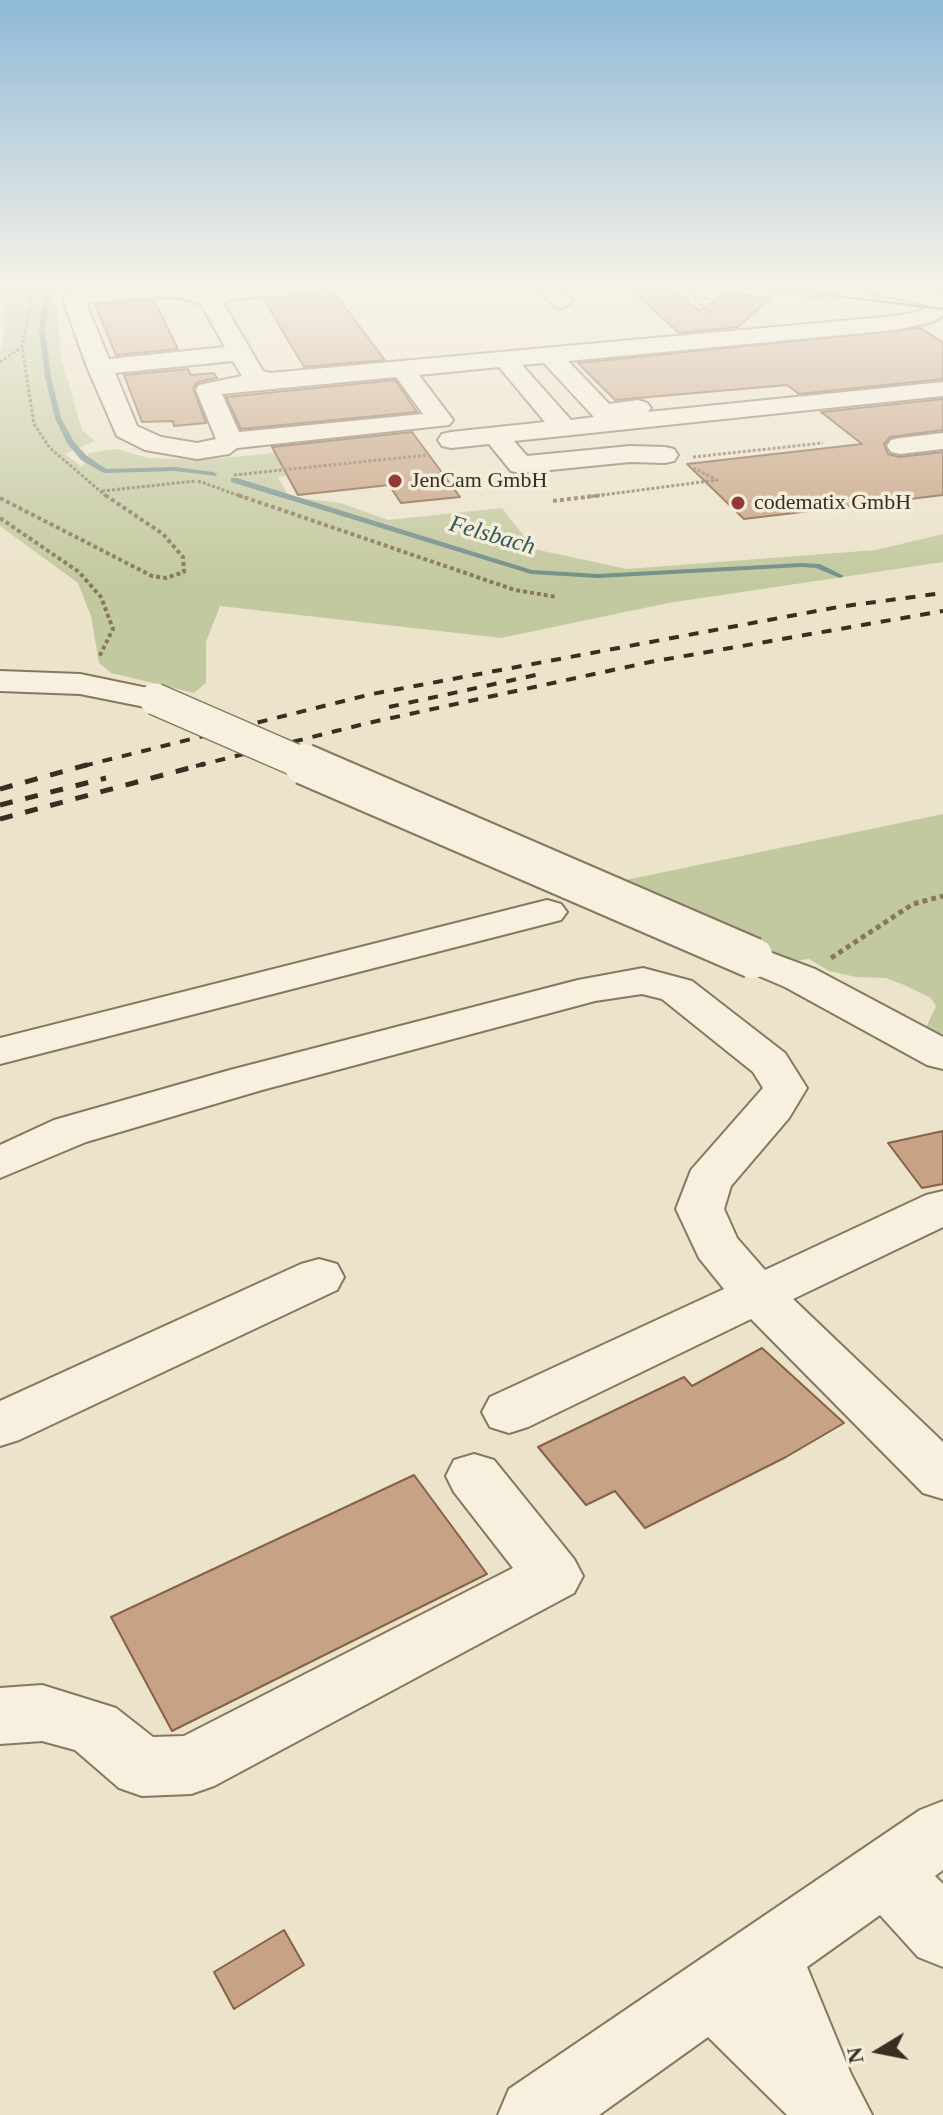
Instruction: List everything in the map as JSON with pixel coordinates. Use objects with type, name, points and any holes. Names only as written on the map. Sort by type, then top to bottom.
[{"type":"street","points":[[106,385],[129,433],[154,444],[186,450],[215,449],[230,441],[440,420],[414,385]]},
{"type":"street","points":[[228,385],[208,390],[230,441]]},
{"type":"street","points":[[526,385],[564,428]]},
{"type":"street","points":[[577,385],[603,412],[861,385]]},
{"type":"street","points":[[445,447],[495,435],[943,389]]},
{"type":"street","points":[[129,433],[171,429]]},
{"type":"street","points":[[495,435],[520,465],[630,454],[672,457]]},
{"type":"street","points":[[900,446],[943,441]]},
{"type":"street","points":[[0,681],[80,684],[155,699],[800,978],[943,1055]]},
{"type":"street","points":[[0,1051],[547,912]]},
{"type":"street","points":[[0,1163],[70,1131],[246,1080],[593,989],[643,981],[677,990],[769,1063],[785,1088],[773,1108],[708,1181],[700,1209],[716,1246],[758,1296],[943,1477]]},
{"type":"street","points":[[509,1412],[943,1207]]},
{"type":"street","points":[[0,1425],[319,1277]]},
{"type":"street","points":[[0,1716],[42,1713],[94,1728],[142,1767],[191,1765],[553,1576],[474,1476]]},
{"type":"street","points":[[535,2115],[943,1832]]},
{"type":"street","points":[[885,1872],[943,1933]]},
{"type":"street","points":[[739,1973],[830,2108]]},
{"type":"path","points":[[0,498],[152,576],[166,578],[184,572],[183,557],[163,534],[122,509],[50,448],[34,424],[28,385]]},
{"type":"path","points":[[741,440],[753,451]]},
{"type":"path","points":[[672,457],[823,443]]},
{"type":"path","points":[[228,476],[445,447]]},
{"type":"path","points":[[553,501],[717,480],[672,457]]},
{"type":"path","points":[[102,491],[208,480]]},
{"type":"path","points":[[198,481],[515,590],[557,597]]},
{"type":"path","points":[[0,518],[79,572],[109,611],[113,622],[111,635],[80,684]]},
{"type":"path","points":[[800,978],[913,904],[943,896]]},
{"type":"green space","points":[[0,385],[69,385],[82,430],[95,441],[65,454],[82,467],[89,453],[117,449],[148,458],[200,460],[338,447],[317,471],[278,477],[289,497],[341,503],[388,520],[502,508],[534,549],[627,569],[876,550],[943,534],[943,562],[668,603],[501,638],[220,606],[206,642],[206,683],[194,693],[111,673],[99,663],[91,616],[78,583],[0,526]]},
{"type":"green space","points":[[943,814],[943,1039],[926,1028],[936,1006],[931,998],[886,978],[856,977],[829,971],[809,959],[795,961],[765,948],[769,944],[621,881]]},
{"type":"building","points":[[128,385],[196,385],[193,388],[206,423],[174,426],[173,421],[142,422]]},
{"type":"building","points":[[348,385],[398,385],[417,412],[241,429],[226,397]]},
{"type":"building","points":[[600,385],[888,385],[799,394],[787,385],[615,400]]},
{"type":"building","points":[[943,399],[943,430],[890,437],[884,444],[888,454],[899,457],[943,452],[943,495],[744,519],[687,464],[862,444],[821,412]]},
{"type":"building","points":[[412,432],[460,497],[401,503],[389,485],[298,495],[272,447]]},
{"type":"building","points":[[943,1131],[943,1184],[922,1188],[888,1143]]},
{"type":"building","points":[[762,1348],[844,1423],[786,1457],[645,1528],[615,1491],[586,1505],[538,1447],[684,1377],[692,1386]]},
{"type":"building","points":[[414,1475],[487,1574],[172,1731],[111,1617]]},
{"type":"building","points":[[284,1930],[304,1965],[234,2009],[214,1972]]},
{"type":"waterway","name":"Felsbach","points":[[50,385],[58,418],[71,443],[84,458],[104,471],[175,469],[213,474]]},
{"type":"waterway","name":"Felsbach","points":[[234,480],[531,572],[598,576],[801,565],[817,566],[840,576]]},
{"type":"railway","points":[[83,766],[372,694],[838,607],[943,593]]},
{"type":"railway","points":[[204,764],[368,723],[650,662],[943,611]]},
{"type":"railway","points":[[389,707],[545,673]]},
{"type":"railway","points":[[0,789],[90,764]]},
{"type":"railway","points":[[0,819],[204,764]]},
{"type":"railway","points":[[196,766],[204,764]]},
{"type":"railway","points":[[0,805],[106,778]]},
{"type":"place","name":"JenCam GmbH","points":[[395,481]]},
{"type":"place","name":"codematix GmbH","points":[[738,503]]}]
